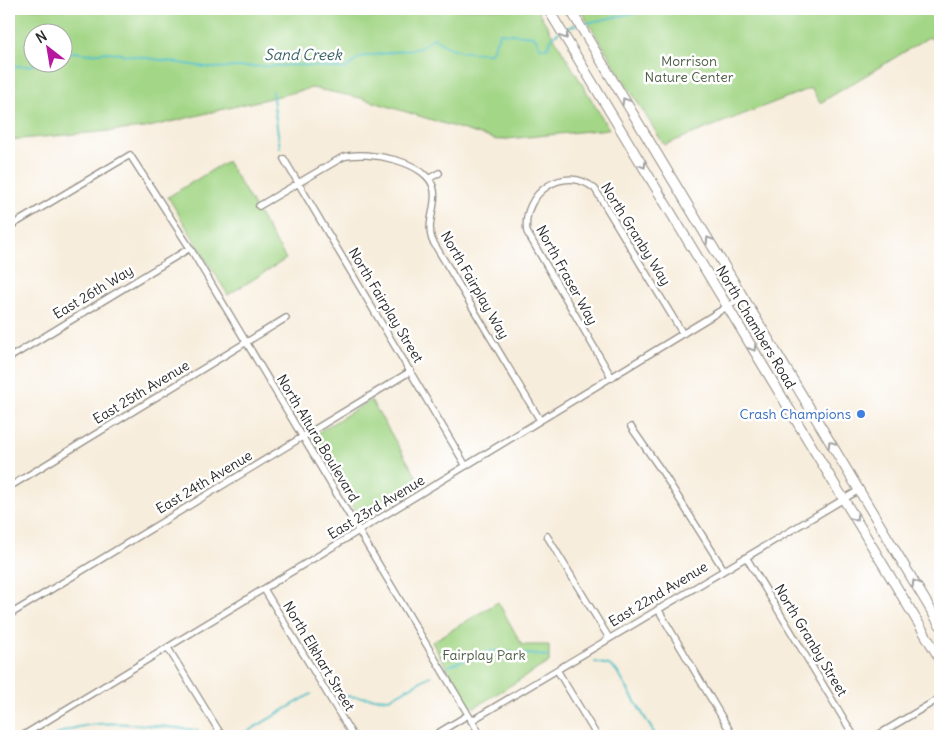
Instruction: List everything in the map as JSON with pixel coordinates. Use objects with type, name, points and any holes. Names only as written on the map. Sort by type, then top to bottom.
[{"type":"main road","name":"North Chambers Road","points":[[548,9],[940,659]]},
{"type":"main road","name":"North Chambers Road","points":[[570,9],[940,625]]},
{"type":"street","points":[[259,206],[343,157],[358,154],[418,168],[430,178],[439,173]]},
{"type":"street","name":"North Altura Boulevard","points":[[9,228],[130,155],[190,248],[481,736]]},
{"type":"street","name":"North Fairplay Street","points":[[284,159],[411,370],[466,466]]},
{"type":"street","name":"North Fairplay Way","points":[[430,178],[435,195],[429,226],[432,240],[540,420]]},
{"type":"street","name":"North Granby Way","points":[[548,187],[571,179],[584,182],[594,188],[683,334]]},
{"type":"street","name":"North Fraser Way","points":[[548,187],[536,195],[529,205],[525,223],[527,232],[612,378]]},
{"type":"street","name":"East 26th Way","points":[[9,358],[190,248]]},
{"type":"street","name":"East 23rd Avenue","points":[[22,736],[743,297]]},
{"type":"street","name":"East 25th Avenue","points":[[9,488],[247,344],[286,318]]},
{"type":"street","name":"East 24th Avenue","points":[[9,615],[411,370]]},
{"type":"street","points":[[631,427],[663,473],[724,570]]},
{"type":"street","name":"East 22nd Avenue","points":[[433,736],[557,670],[859,490]]},
{"type":"street","points":[[547,536],[609,638]]},
{"type":"street","name":"North Granby Street","points":[[746,557],[854,736]]},
{"type":"street","name":"North Elkhart Street","points":[[264,589],[353,736]]},
{"type":"street","points":[[658,609],[732,736]]},
{"type":"street","points":[[168,648],[222,736]]},
{"type":"street","points":[[557,670],[597,736]]},
{"type":"street","points":[[876,736],[940,698]]},
{"type":"green space","points":[[9,9],[537,9],[609,129],[497,140],[361,98],[312,88],[145,128],[9,140]]},
{"type":"green space","name":"Morrison Nature Center","points":[[580,9],[940,9],[940,46],[929,37],[820,103],[811,88],[664,145]]},
{"type":"green space","points":[[227,161],[286,259],[228,295],[168,197]]},
{"type":"green space","points":[[371,400],[421,484],[362,522],[312,436]]},
{"type":"green space","name":"Fairplay Park","points":[[498,602],[522,645],[549,645],[549,662],[475,707],[469,706],[432,642]]},
{"type":"waterway","name":"Sand Creek","points":[[582,24],[653,9]]},
{"type":"waterway","name":"Sand Creek","points":[[563,30],[575,25]]},
{"type":"waterway","name":"Sand Creek","points":[[72,53],[89,54],[108,52],[212,68],[299,65],[345,69],[360,57],[420,48],[434,38],[447,47],[461,51],[491,53],[500,33],[534,36],[540,47],[547,48],[553,36],[559,32]]},
{"type":"waterway","name":"Sand Creek","points":[[9,66],[22,66]]},
{"type":"waterway","points":[[272,91],[280,148]]},
{"type":"waterway","points":[[449,666],[475,655],[493,651],[548,656]]},
{"type":"waterway","points":[[595,662],[609,665],[616,670],[656,736]]},
{"type":"waterway","points":[[343,696],[389,699],[430,676]]},
{"type":"waterway","points":[[234,735],[245,733],[311,694]]},
{"type":"waterway","points":[[55,736],[70,729],[87,725],[105,724],[144,725],[198,730]]},
{"type":"place","name":"Crash Champions","points":[[861,414]]}]
